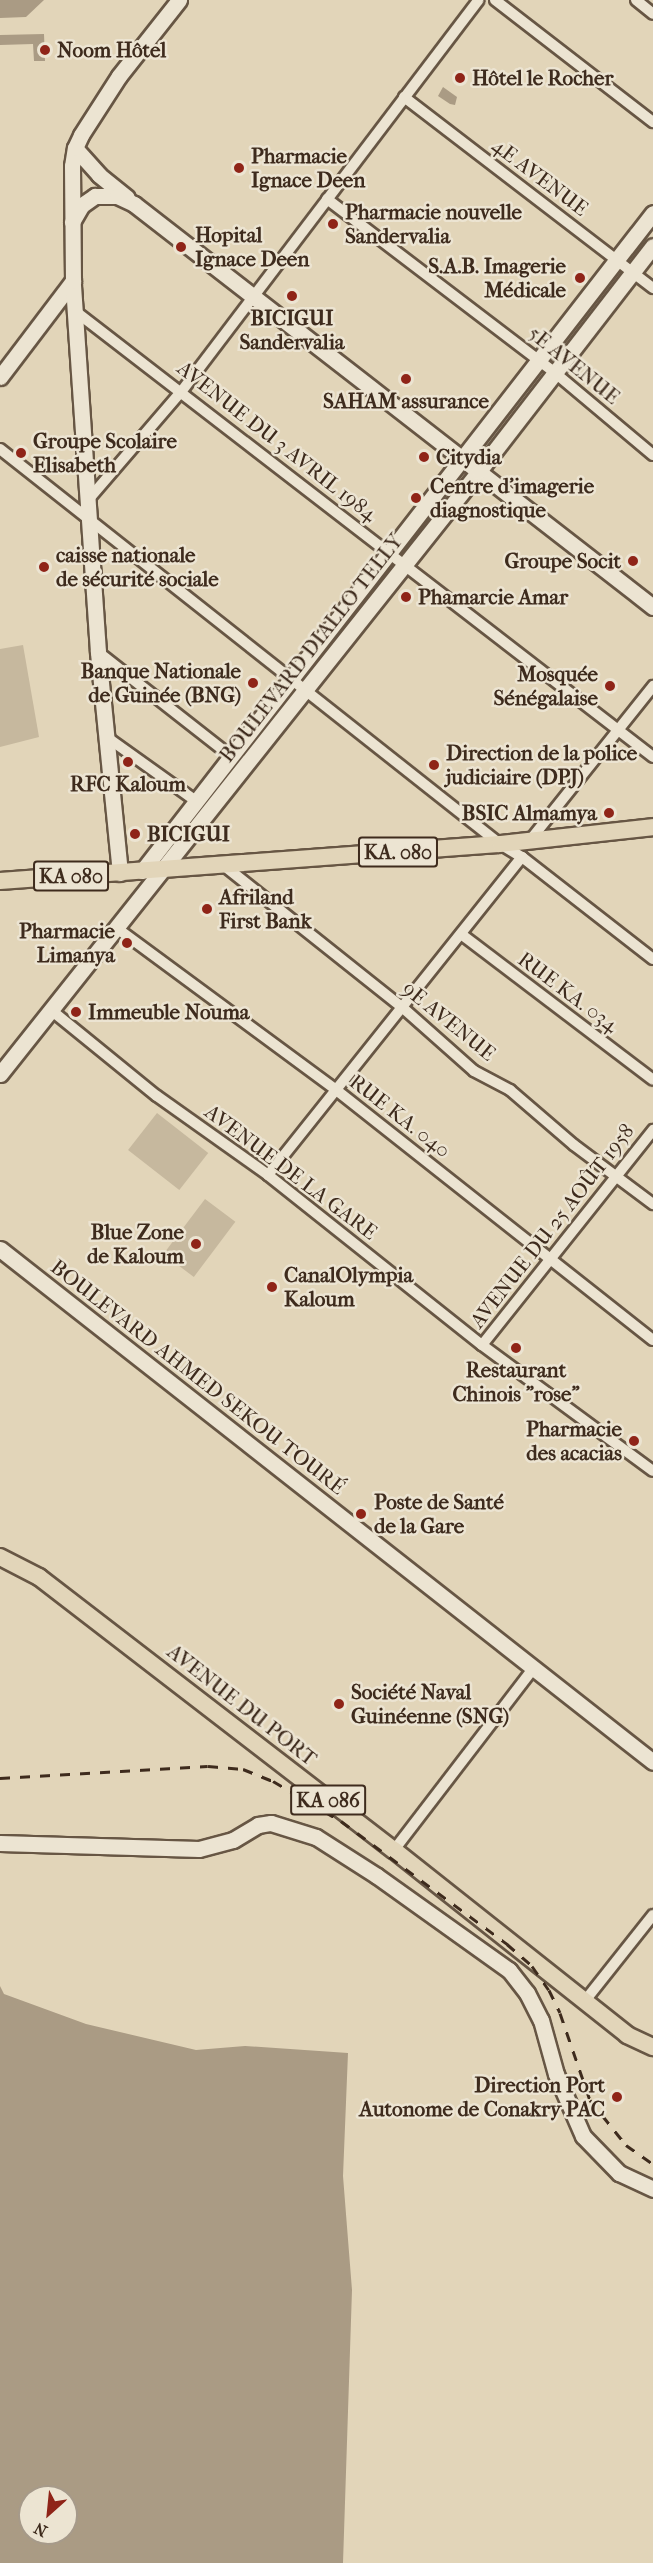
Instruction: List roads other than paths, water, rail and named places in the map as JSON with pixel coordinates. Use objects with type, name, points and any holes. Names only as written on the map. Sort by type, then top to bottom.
[{"type":"main road","name":"KA. 080","points":[[142,871],[500,844],[653,827]]},
{"type":"main road","name":"KA 080","points":[[0,882],[142,871]]},
{"type":"main road","name":"AVENUE DU PORT","points":[[0,1557],[39,1577],[394,1850],[627,2035],[653,2047]]},
{"type":"street","points":[[120,873],[98,652],[73,281],[72,166],[75,148],[119,76],[179,0]]},
{"type":"street","points":[[88,500],[181,392],[479,0]]},
{"type":"street","points":[[495,0],[653,122]]},
{"type":"street","points":[[636,0],[653,14]]},
{"type":"street","name":"4E AVENUE","points":[[404,97],[653,288]]},
{"type":"street","points":[[75,148],[99,175],[134,204],[653,607]]},
{"type":"street","points":[[72,222],[82,205],[95,196],[117,196],[134,204]]},
{"type":"street","name":"5E AVENUE","points":[[327,199],[554,372],[653,455]]},
{"type":"street","name":"BOULEVARD DIALLO TELLY","points":[[142,871],[653,213]]},
{"type":"street","name":"BOULEVARD DIALLO TELLY","points":[[0,1074],[118,929],[653,246]]},
{"type":"street","points":[[0,377],[73,281]]},
{"type":"street","name":"AVENUE DU 3 AVRIL 1984","points":[[75,311],[653,757]]},
{"type":"street","points":[[0,449],[500,844],[522,857],[653,959]]},
{"type":"street","points":[[98,652],[232,757]]},
{"type":"street","points":[[531,839],[653,686]]},
{"type":"street","points":[[108,738],[196,801]]},
{"type":"street","points":[[268,1175],[522,857]]},
{"type":"street","name":"9E AVENUE","points":[[222,864],[402,1008],[474,1071],[510,1090],[574,1145],[653,1204]]},
{"type":"street","name":"RUE KA. 040","points":[[118,929],[335,1089],[653,1340]]},
{"type":"street","name":"RUE KA. 034","points":[[461,934],[653,1080]]},
{"type":"street","name":"AVENUE DE LA GARE","points":[[51,1010],[157,1096],[268,1175],[482,1346],[653,1471]]},
{"type":"street","name":"AVENUE DU 25 AOÛT 1958","points":[[482,1346],[653,1130]]},
{"type":"street","name":"BOULEVARD AHMED SEKOU TOURÉ","points":[[0,1248],[653,1762]]},
{"type":"street","points":[[394,1850],[532,1669]]},
{"type":"street","points":[[0,1843],[199,1849],[233,1840],[258,1825],[271,1823],[316,1837],[377,1875],[508,1970],[527,1993],[541,2020],[556,2074],[583,2136],[618,2173],[653,2189]]},
{"type":"street","points":[[584,2002],[653,1915]]},
{"type":"railway","points":[[0,1778],[208,1766],[243,1769],[273,1781],[341,1821],[507,1944],[532,1966],[549,1990],[560,2013],[590,2100],[626,2145],[653,2164]]},
{"type":"place","name":"Noom Hôtel","points":[[45,50]]},
{"type":"place","name":"Hôtel le Rocher","points":[[460,78]]},
{"type":"place","name":"Pharmacie Ignace Deen","points":[[239,168]]},
{"type":"place","name":"Pharmacie nouvelle Sandervalia","points":[[333,224]]},
{"type":"place","name":"Hopital Ignace Deen","points":[[181,247]]},
{"type":"place","name":"S.A.B. Imagerie Médicale","points":[[580,278]]},
{"type":"place","name":"BICIGUI Sandervalia","points":[[292,296]]},
{"type":"place","name":"SAHAM assurance","points":[[406,379]]},
{"type":"place","name":"Groupe Scolaire Elisabeth","points":[[21,453]]},
{"type":"place","name":"Citydia","points":[[424,457]]},
{"type":"place","name":"Centre d'imagerie diagnostique","points":[[416,498]]},
{"type":"place","name":"Groupe Socit","points":[[633,561]]},
{"type":"place","name":"caisse nationale de sécurité sociale","points":[[44,567]]},
{"type":"place","name":"Phamarcie Amar","points":[[406,597]]},
{"type":"place","name":"Banque Nationale de Guinée (BNG)","points":[[253,683]]},
{"type":"place","name":"Mosquée Sénégalaise","points":[[610,686]]},
{"type":"place","name":"RFC Kaloum","points":[[128,762]]},
{"type":"place","name":"Direction de la police judiciaire (DPJ)","points":[[434,765]]},
{"type":"place","name":"BSIC Almamya","points":[[609,813]]},
{"type":"place","name":"BICIGUI","points":[[135,834]]},
{"type":"place","name":"Afriland First Bank","points":[[207,909]]},
{"type":"place","name":"Pharmacie Limanya","points":[[127,943]]},
{"type":"place","name":"Immeuble Nouma","points":[[76,1012]]},
{"type":"place","name":"Blue Zone de Kaloum","points":[[196,1244]]},
{"type":"place","name":"CanalOlympia Kaloum","points":[[272,1287]]},
{"type":"place","name":"Restaurant Chinois \"rose\"","points":[[516,1348]]},
{"type":"place","name":"Pharmacie des acacias","points":[[634,1441]]},
{"type":"place","name":"Poste de Santé de la Gare","points":[[361,1514]]},
{"type":"place","name":"Société Naval Guinéenne (SNG)","points":[[339,1704]]},
{"type":"place","name":"Direction Port Autonome de Conakry PAC","points":[[617,2097]]}]
